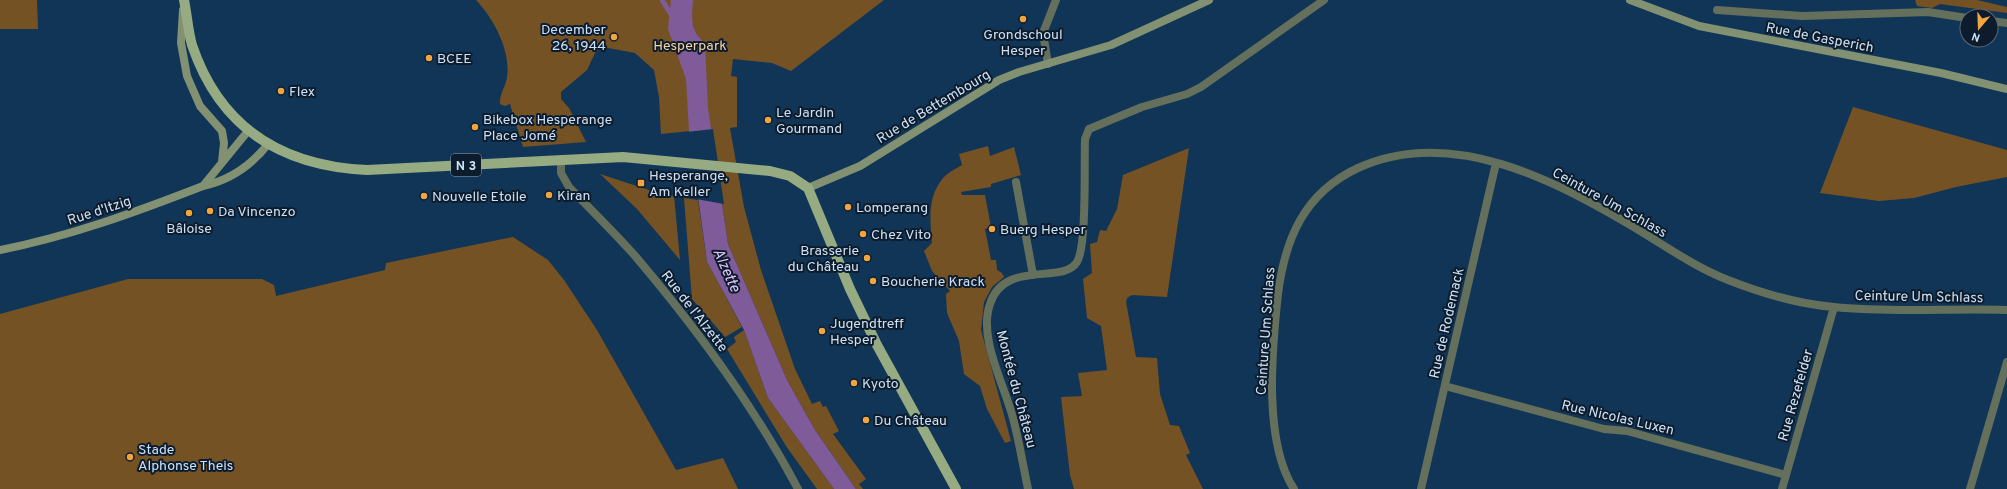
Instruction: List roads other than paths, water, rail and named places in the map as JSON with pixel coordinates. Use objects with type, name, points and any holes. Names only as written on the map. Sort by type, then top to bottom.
[{"type":"main road","name":"N 3","points":[[184,0],[192,44],[205,76],[224,105],[248,131],[268,144],[290,156],[316,164],[341,169],[367,170],[623,157],[770,171],[790,176],[808,188]]},
{"type":"main road","points":[[184,0],[181,44],[186,76],[200,106],[222,131],[224,143],[222,162]]},
{"type":"main road","name":"Rue de Bettembourg","points":[[808,188],[860,166],[999,80],[1110,45],[1209,0]]},
{"type":"main road","name":"Rue de Gasperich","points":[[1630,0],[1699,26],[1941,73],[2007,89]]},
{"type":"main road","points":[[203,186],[248,131]]},
{"type":"main road","name":"Rue d'Itzig","points":[[0,250],[32,243],[115,220],[222,180],[246,168],[258,157],[268,144]]},
{"type":"main road","points":[[808,188],[850,289],[877,345],[956,489]]},
{"type":"street","points":[[1048,64],[1043,33],[1056,0]]},
{"type":"street","name":"Montée du Château","points":[[1028,489],[1013,418],[989,343],[987,316],[990,303],[997,291],[1007,282],[1020,276],[1069,269],[1076,264],[1080,256],[1085,139],[1089,129],[1142,107],[1187,94],[1201,88],[1324,0]]},
{"type":"street","points":[[1717,10],[1802,16],[1928,12],[1959,17]]},
{"type":"street","name":"Ceinture Um Schlass","points":[[1294,489],[1277,447],[1273,419],[1272,390],[1281,271],[1289,240],[1304,212],[1320,194],[1343,175],[1376,160],[1413,153],[1454,154],[1496,163],[1561,186],[1639,230],[1680,257],[1728,280],[1783,297],[1834,307],[2007,310]]},
{"type":"street","name":"Rue de l'Alzette","points":[[561,159],[561,173],[569,187],[635,256],[679,309],[746,400],[798,489]]},
{"type":"street","name":"Rue de Rodemack","points":[[1421,489],[1496,163]]},
{"type":"street","points":[[1016,182],[1033,274]]},
{"type":"street","name":"Rue Rezefelder","points":[[1782,489],[1834,307]]},
{"type":"street","points":[[1970,489],[2007,362]]},
{"type":"street","name":"Rue Nicolas Luxen","points":[[1445,386],[1604,429],[1628,431],[1786,475]]},
{"type":"water","name":"Alzette","points":[[671,0],[693,0],[692,19],[694,29],[705,43],[708,108],[728,244],[787,380],[815,430],[856,489],[834,489],[768,398],[744,330],[707,262],[689,131],[686,79],[668,29]]},
{"type":"waterway","points":[[662,0],[672,16]]},
{"type":"place","name":"Grondschoul Hesper","points":[[1023,19]]},
{"type":"place","name":"December 26, 1944","points":[[614,37]]},
{"type":"place","name":"BCEE","points":[[429,58]]},
{"type":"place","name":"Flex","points":[[281,91]]},
{"type":"place","name":"Le Jardin Gourmand","points":[[768,120]]},
{"type":"place","name":"Bikebox Hesperange Place Jomé","points":[[475,127]]},
{"type":"place","name":"Hesperange, Am Keller","points":[[641,183]]},
{"type":"place","name":"Kiran","points":[[549,195]]},
{"type":"place","name":"Nouvelle Etoile","points":[[424,196]]},
{"type":"place","name":"Lomperang","points":[[848,207]]},
{"type":"place","name":"Da Vincenzo","points":[[210,211]]},
{"type":"place","name":"Bâloise","points":[[189,213]]},
{"type":"place","name":"Buerg Hesper","points":[[992,229]]},
{"type":"place","name":"Chez Vito","points":[[863,234]]},
{"type":"place","name":"Brasserie du Château","points":[[867,258]]},
{"type":"place","name":"Boucherie Krack","points":[[873,281]]},
{"type":"place","name":"Jugendtreff Hesper","points":[[822,331]]},
{"type":"place","name":"Kyoto","points":[[854,383]]},
{"type":"place","name":"Du Château","points":[[866,420]]},
{"type":"place","name":"Stade Alphonse Theis","points":[[130,457]]},
{"type":"park label","name":"Hesperpark","points":[[690,45]]}]
